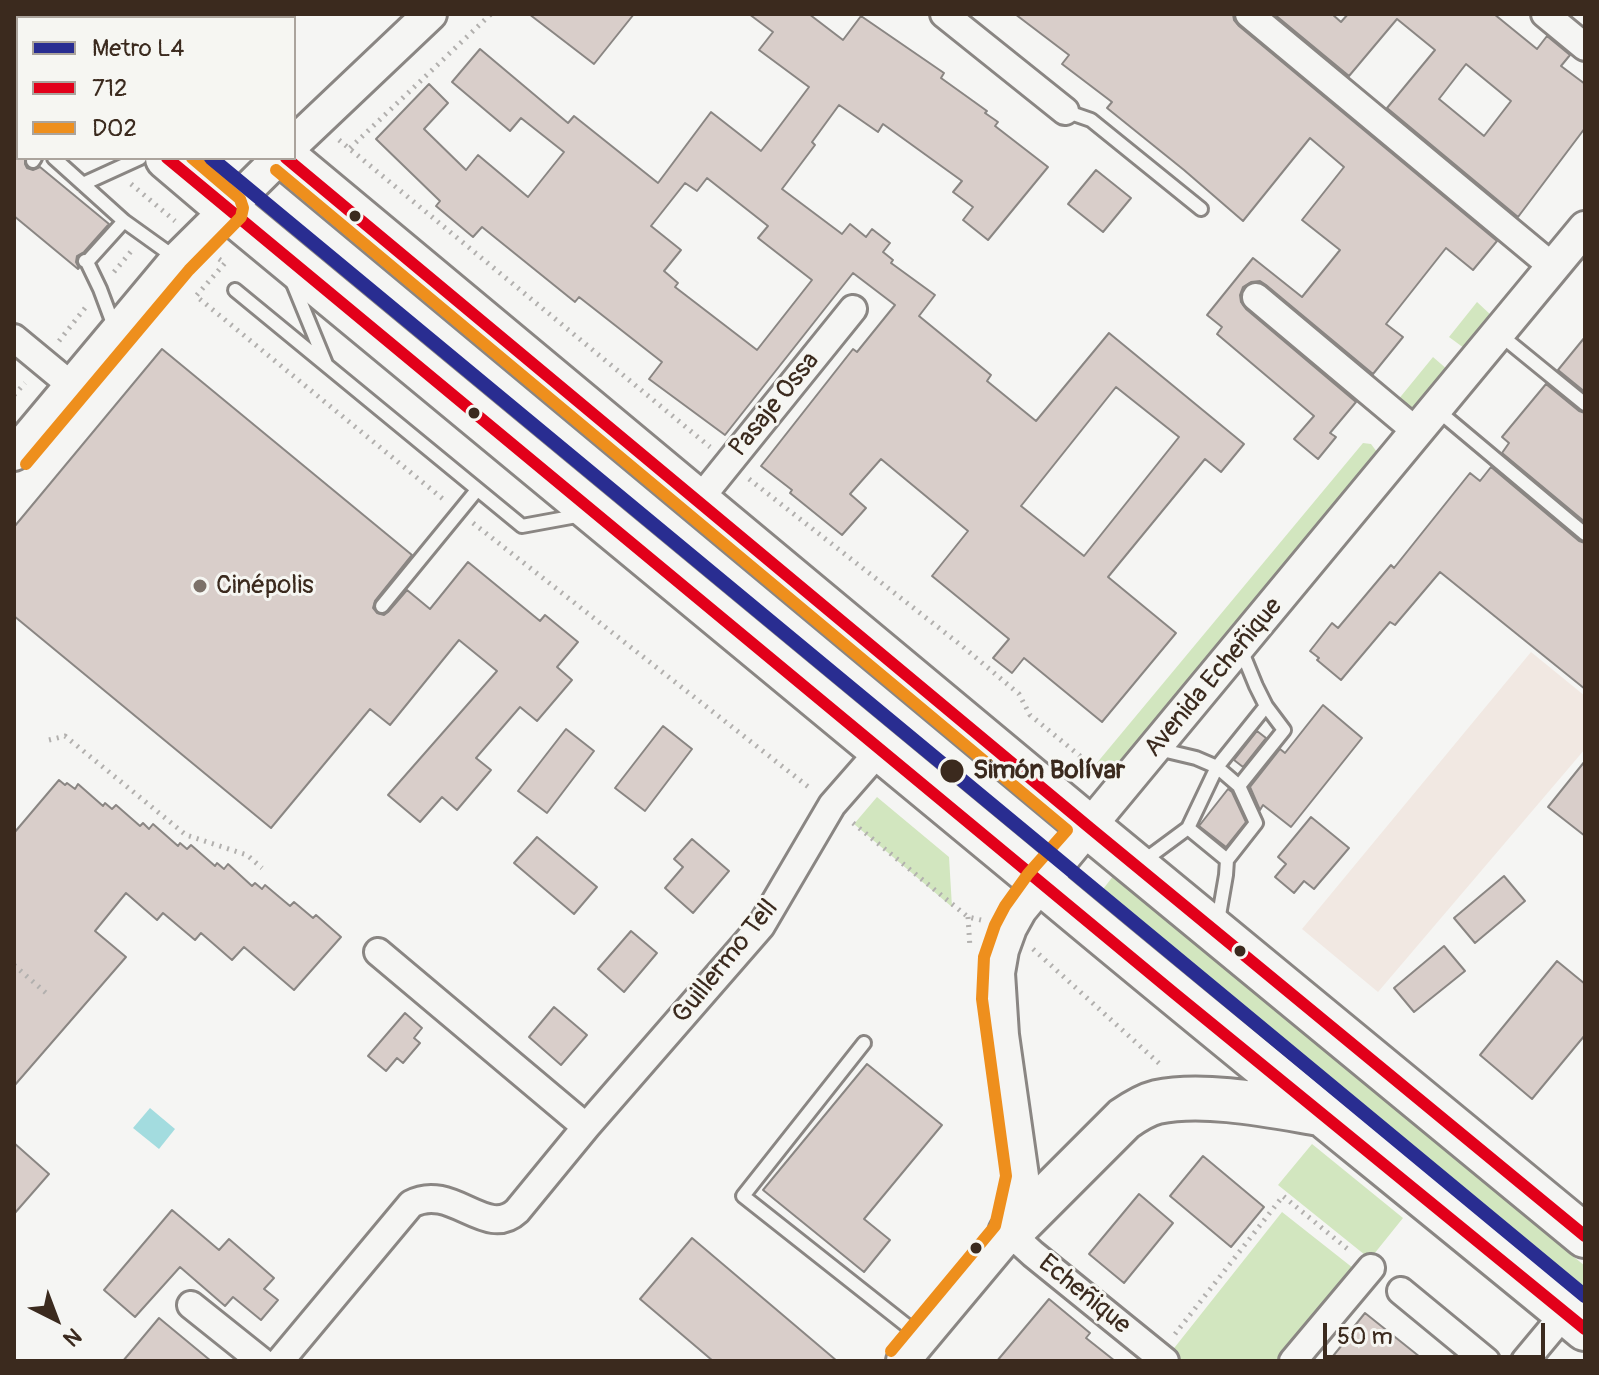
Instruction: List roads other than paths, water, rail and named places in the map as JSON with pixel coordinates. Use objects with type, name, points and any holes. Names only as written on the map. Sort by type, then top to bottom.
[{"type":"main road","points":[[169,160],[1575,1321]]},
{"type":"main road","points":[[288,160],[1585,1236]]},
{"type":"main road","points":[[1010,1233],[1124,1119],[1155,1103],[1190,1098],[1266,1104],[1321,1114]]},
{"type":"street","points":[[305,132],[430,14]]},
{"type":"street","points":[[944,14],[1065,111]]},
{"type":"street","points":[[1249,14],[1553,267]]},
{"type":"street","points":[[1545,14],[1585,47]]},
{"type":"street","points":[[15,453],[187,249],[277,160]]},
{"type":"street","name":"Avenida Echeñique","points":[[913,1350],[1010,1233],[1018,1201],[1022,1176],[1002,1035],[998,973],[1002,950],[1020,910],[1585,228]]},
{"type":"street","points":[[1256,297],[1426,420]]},
{"type":"street","name":"Pasaje Ossa","points":[[698,501],[853,309]]},
{"type":"street","points":[[14,338],[72,386]]},
{"type":"street","name":"Guillermo Tell","points":[[280,1361],[411,1204],[426,1198],[437,1198],[496,1220],[512,1216],[761,926],[832,805],[881,749]]},
{"type":"street","points":[[378,952],[586,1127]]},
{"type":"street","name":"Echeñique","points":[[1010,1233],[1159,1359]]},
{"type":"street","points":[[1293,1361],[1371,1268]]},
{"type":"street","points":[[1401,1291],[1486,1361]]},
{"type":"street","points":[[191,1305],[261,1361]]},
{"type":"street","points":[[1525,1361],[1575,1321]]},
{"type":"lane","points":[[1065,111],[1091,120],[1201,209]]},
{"type":"lane","points":[[56,160],[124,221],[187,249]]},
{"type":"lane","points":[[83,184],[136,160]]},
{"type":"lane","points":[[116,333],[86,262],[124,221]]},
{"type":"lane","points":[[282,255],[327,367]]},
{"type":"lane","points":[[235,290],[522,526],[593,512]]},
{"type":"lane","points":[[1498,333],[1585,404]]},
{"type":"lane","points":[[1426,420],[1585,534]]},
{"type":"lane","points":[[382,606],[477,490]]},
{"type":"lane","points":[[1239,786],[1284,730],[1266,706],[1240,646]]},
{"type":"lane","points":[[1137,866],[1188,828],[1217,767],[1266,706]]},
{"type":"lane","points":[[1155,748],[1196,758],[1217,767],[1239,786],[1256,823],[1227,860],[1216,932]]},
{"type":"lane","points":[[1188,828],[1227,860]]},
{"type":"lane","points":[[864,1043],[743,1196],[913,1350]]},
{"type":"water","points":[[150,1108],[175,1129],[159,1149],[133,1128]]},
{"type":"metro line","name":"L4","points":[[213,160],[1585,1296]]},
{"type":"place","name":"Cinépolis","points":[[200,586]]},
{"type":"place","name":"Simón Bolívar","points":[[952,771]]}]
